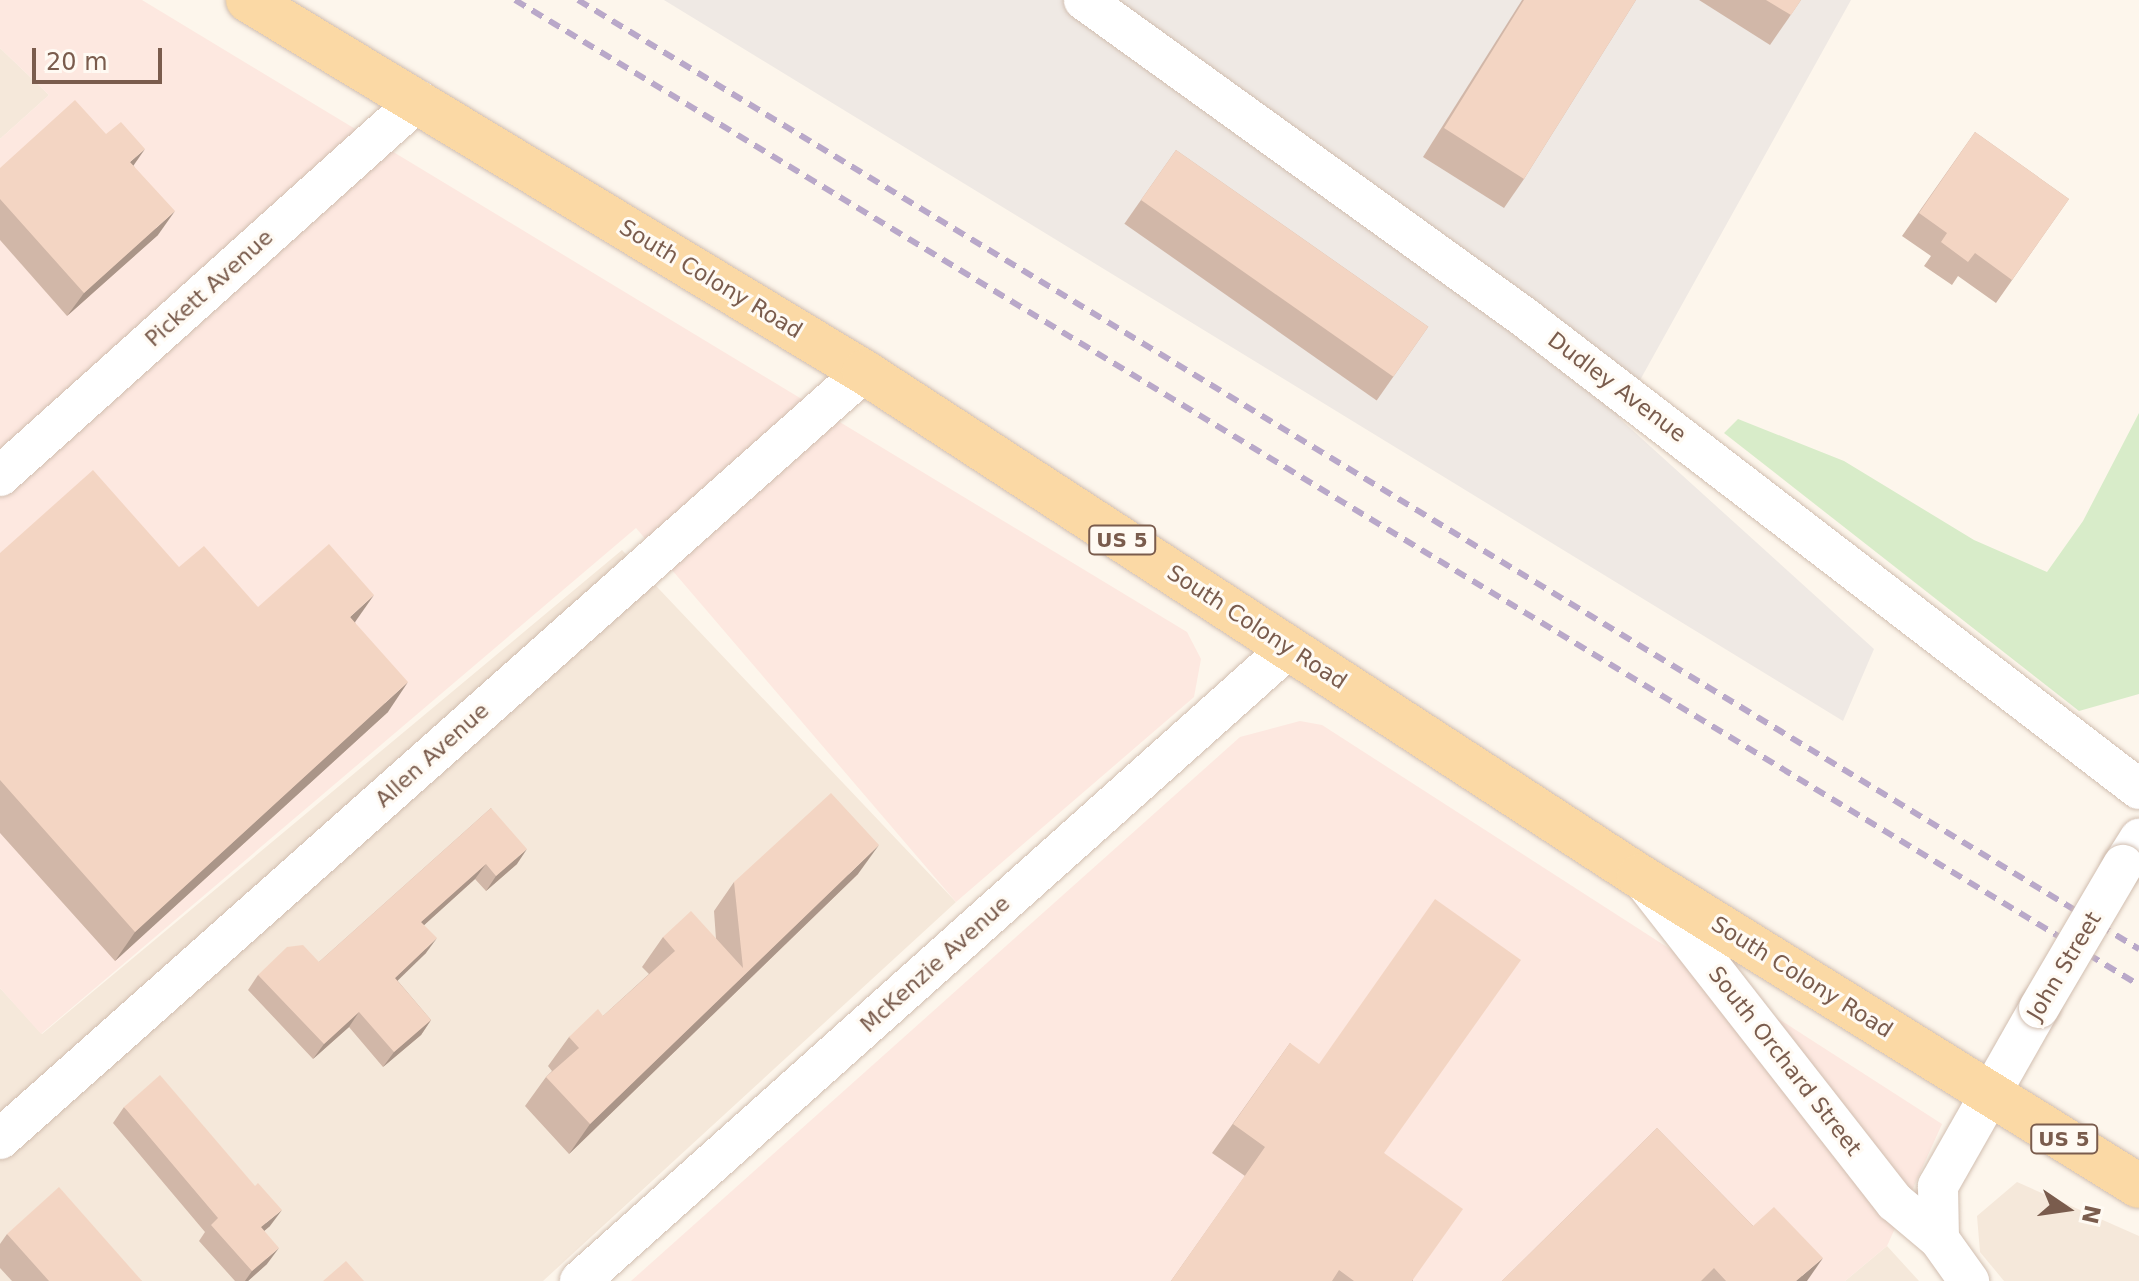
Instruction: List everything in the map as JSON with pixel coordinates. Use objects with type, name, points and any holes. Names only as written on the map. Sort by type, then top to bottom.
[{"type":"main road","name":"South Colony Road","points":[[248,0],[864,372],[1639,876],[2139,1186]]},
{"type":"street","name":"Dudley Avenue","points":[[1084,0],[1524,317],[2139,789]]},
{"type":"street","name":"Pickett Avenue","points":[[0,476],[418,101]]},
{"type":"street","name":"Allen Avenue","points":[[0,1139],[864,372]]},
{"type":"street","name":"McKenzie Avenue","points":[[580,1281],[1289,648]]},
{"type":"street","name":"John Street","points":[[1988,1094],[2131,852]]},
{"type":"street","name":"South Orchard Street","points":[[1639,876],[1895,1202],[1939,1239],[1969,1281]]},
{"type":"street","points":[[1939,1239],[1938,1186],[1988,1094]]},
{"type":"shaded area","points":[[0,0],[142,0],[1187,632],[1201,659],[1194,697],[956,902],[636,528],[41,1034],[0,988],[0,139],[49,95],[0,48]]},
{"type":"shaded area","points":[[664,0],[1851,0],[1619,418],[1874,649],[1843,721]]},
{"type":"shaded area","points":[[0,48],[49,95],[0,139]]},
{"type":"shaded area","points":[[622,550],[956,902],[543,1281],[0,1281],[0,988],[42,1034]]},
{"type":"shaded area","points":[[1300,721],[1322,725],[1942,1124],[1887,1246],[1845,1281],[631,1281],[1240,737]]},
{"type":"shaded area","points":[[2017,1182],[2139,1236],[2139,1281],[2004,1281],[1980,1252],[1977,1216]]},
{"type":"shaded area","points":[[1887,1246],[1919,1281],[1845,1281]]},
{"type":"green space","points":[[2139,413],[2139,694],[2079,711],[1724,433],[1738,419],[1844,461],[1974,540],[2047,572],[2083,521]]},
{"type":"building","points":[[1524,0],[1636,0],[1524,179],[1444,128]]},
{"type":"building","points":[[1766,0],[1801,0],[1791,15]]},
{"type":"building","points":[[75,100],[106,134],[121,122],[145,149],[130,162],[175,211],[84,293],[0,199],[0,168]]},
{"type":"building","points":[[1975,132],[2069,199],[2012,280],[1975,253],[1968,262],[1941,242],[1947,233],[1919,213]]},
{"type":"building","points":[[1176,150],[1428,327],[1393,377],[1141,200]]},
{"type":"building","points":[[93,470],[179,567],[204,546],[258,607],[329,544],[374,595],[350,617],[408,682],[135,932],[0,780],[0,553]]},
{"type":"building","points":[[831,793],[879,845],[590,1124],[546,1077],[579,1048],[569,1037],[598,1009],[603,1016],[675,951],[663,937],[691,911],[743,968],[734,882]]},
{"type":"building","points":[[491,808],[527,849],[496,876],[486,864],[421,922],[437,938],[395,978],[431,1020],[394,1052],[359,1012],[324,1044],[258,975],[287,947],[303,945],[319,962]]},
{"type":"building","points":[[1435,899],[1521,960],[1384,1153],[1463,1209],[1412,1281],[1354,1281],[1339,1270],[1332,1281],[1171,1281],[1265,1147],[1233,1124],[1290,1043],[1319,1064]]},
{"type":"building","points":[[160,1075],[255,1186],[258,1183],[282,1210],[261,1227],[279,1248],[252,1271],[211,1225],[218,1218],[124,1107]]},
{"type":"building","points":[[1657,1128],[1753,1226],[1774,1207],[1823,1258],[1796,1281],[1726,1281],[1714,1268],[1701,1281],[1502,1281]]},
{"type":"building","points":[[59,1187],[142,1281],[49,1281],[7,1234]]},
{"type":"building","points":[[346,1261],[364,1281],[323,1281]]},
{"type":"railway","points":[[515,0],[2139,985]]},
{"type":"railway","points":[[578,0],[2139,949]]}]
